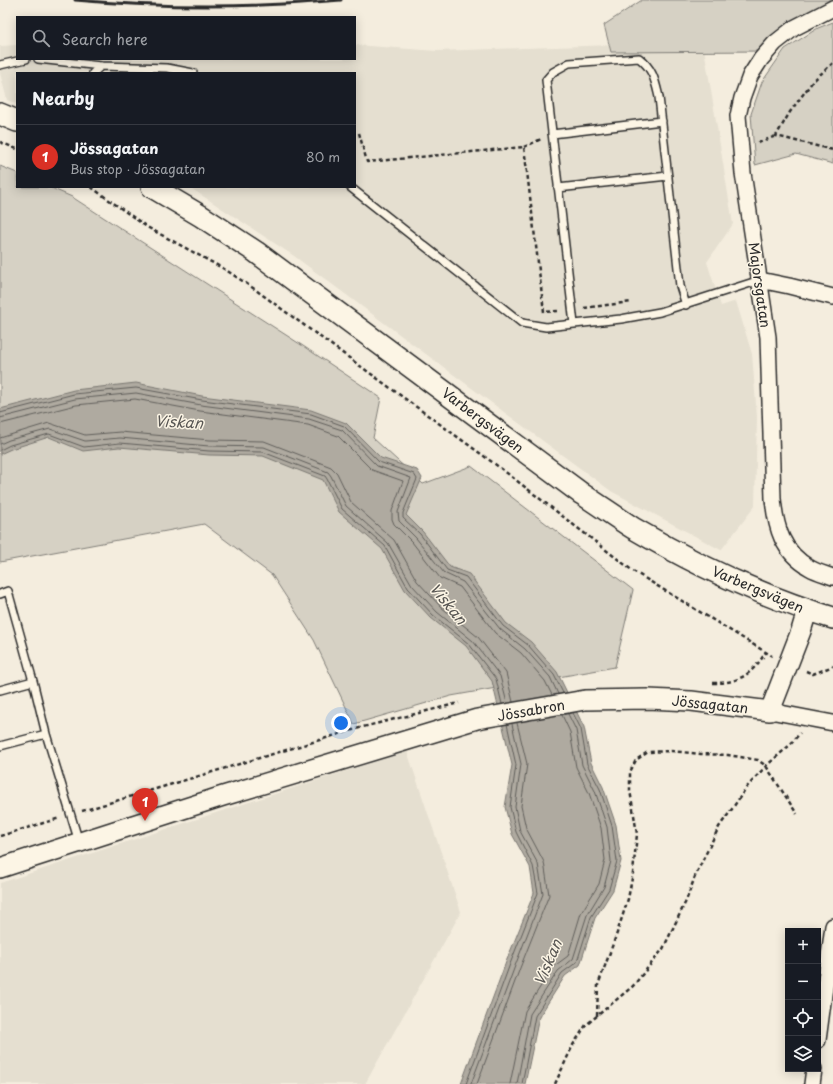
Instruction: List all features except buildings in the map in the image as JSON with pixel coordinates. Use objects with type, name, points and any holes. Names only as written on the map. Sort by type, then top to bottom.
[{"type":"main road","points":[[0,114],[16,121]]},
{"type":"main road","name":"Varbergsvägen","points":[[154,188],[201,216],[256,252],[582,494],[632,527],[699,564],[761,593],[833,618]]},
{"type":"street","name":"Majorsgatan","points":[[833,8],[794,28],[775,43],[761,59],[750,76],[742,98],[738,116],[741,150],[768,337],[773,500],[775,518],[779,533],[785,545],[796,559],[811,568],[833,577]]},
{"type":"street","points":[[760,280],[833,297]]},
{"type":"street","points":[[770,710],[801,632],[807,610]]},
{"type":"street","name":"Jössagatan","points":[[585,700],[648,699],[690,701],[770,710],[833,724]]},
{"type":"street","name":"Jössabron","points":[[79,842],[216,798],[477,719],[585,700]]},
{"type":"street","points":[[0,868],[79,842]]},
{"type":"street","points":[[819,1036],[827,1013],[833,926]]},
{"type":"street","points":[[812,1084],[814,1072]]},
{"type":"lane","points":[[574,324],[546,80],[553,72],[569,63],[639,58],[646,64],[654,77],[659,97],[680,286],[686,305]]},
{"type":"lane","points":[[0,65],[22,60]]},
{"type":"lane","points":[[47,60],[101,66],[167,68],[188,72]]},
{"type":"lane","points":[[94,72],[101,66]]},
{"type":"lane","points":[[552,134],[662,122]]},
{"type":"lane","points":[[558,188],[668,176]]},
{"type":"lane","points":[[351,188],[522,323],[546,327],[621,319],[660,312],[686,305],[760,280]]},
{"type":"lane","points":[[0,594],[8,591],[33,680],[46,734],[79,842]]},
{"type":"lane","points":[[0,690],[33,680]]},
{"type":"lane","points":[[0,746],[46,734]]},
{"type":"path","points":[[833,64],[813,81],[790,112],[776,136],[833,150]]},
{"type":"path","points":[[524,148],[552,134]]},
{"type":"path","points":[[0,142],[16,150]]},
{"type":"path","points":[[92,188],[147,227],[226,270],[254,288],[472,447],[634,571],[766,652],[788,663],[813,674],[833,666]]},
{"type":"path","points":[[0,836],[356,729],[464,702]]},
{"type":"path","points":[[555,1084],[573,1045],[586,1025],[633,986],[663,950],[686,901],[696,874],[719,827],[746,788],[766,766],[800,734],[804,717]]},
{"type":"path","points":[[596,1016],[598,985],[628,898],[633,873],[637,834],[630,790],[630,772],[636,760],[648,752],[671,751],[745,757],[758,760],[766,766],[797,814]]},
{"type":"shaded area","points":[[642,0],[833,0],[833,6],[764,51],[611,52],[604,25]]},
{"type":"shaded area","points":[[833,22],[833,164],[796,154],[755,165],[751,114],[762,82],[785,49],[818,28]]},
{"type":"shaded area","points":[[703,42],[733,224],[707,262],[721,306],[736,301],[752,354],[757,417],[755,506],[721,550],[611,491],[294,256],[191,188],[356,188],[356,72],[16,72],[16,104],[7,100],[0,73],[0,46],[16,45],[16,60],[356,60],[356,45],[437,51]]},
{"type":"shaded area","points":[[0,166],[16,173],[16,188],[51,188],[72,197],[381,398],[373,438],[423,484],[471,466],[633,590],[615,667],[451,696],[354,724],[314,640],[272,575],[204,524],[0,562]]},
{"type":"shaded area","points":[[407,751],[461,912],[365,1084],[0,1084],[0,883]]},
{"type":"water","name":"Viskan","points":[[136,383],[202,396],[311,410],[346,423],[381,458],[417,470],[422,478],[406,515],[423,532],[450,567],[469,574],[506,623],[531,642],[557,672],[584,727],[591,763],[603,787],[616,825],[621,861],[613,890],[595,918],[580,965],[565,976],[539,1017],[525,1084],[461,1084],[506,962],[534,893],[530,867],[512,834],[505,807],[512,765],[492,681],[466,646],[431,618],[405,590],[382,549],[339,512],[323,480],[263,456],[209,455],[119,447],[83,451],[49,437],[0,454],[0,409],[74,390]]},
{"type":"railway","points":[[75,0],[175,6],[241,6],[341,0]]},
{"type":"place","name":"Jössagatan","points":[[145,821]]}]
